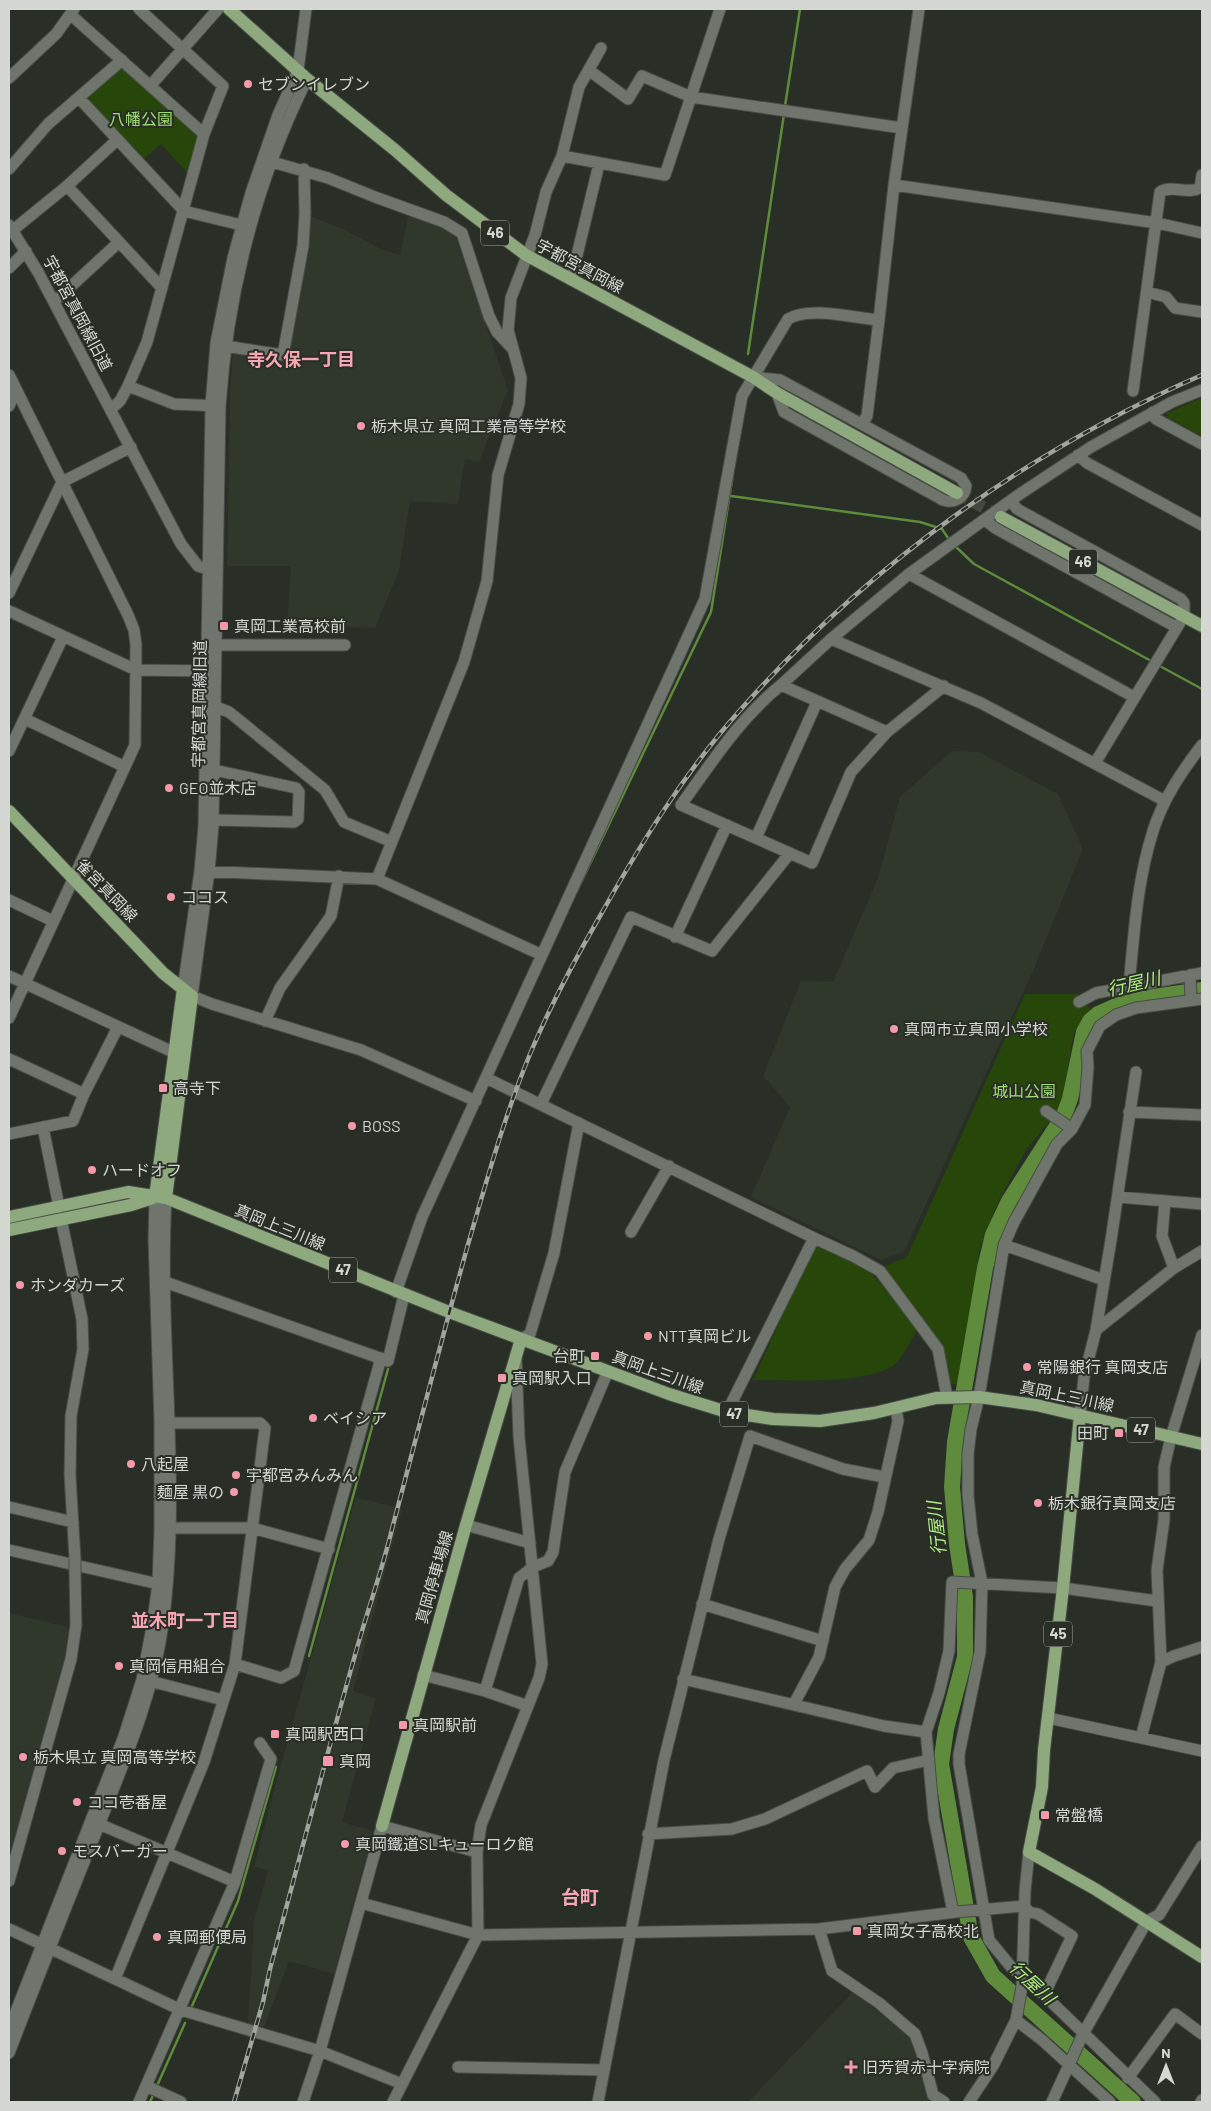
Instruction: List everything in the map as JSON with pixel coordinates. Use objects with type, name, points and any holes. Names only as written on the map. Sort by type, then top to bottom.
[{"type":"main road","name":"宇都宮真岡線","points":[[229,9],[302,75],[395,150],[446,195],[526,256],[753,377],[958,493]]},
{"type":"main road","name":"46","points":[[1002,517],[1202,626]]},
{"type":"main road","name":"雀宮真岡線","points":[[9,811],[163,973],[188,992]]},
{"type":"main road","points":[[161,1198],[175,1053],[188,992]]},
{"type":"main road","points":[[161,1198],[188,992]]},
{"type":"main road","points":[[9,1217],[60,1213],[131,1204],[161,1198]]},
{"type":"main road","name":"真岡上三川線","points":[[161,1198],[400,1293],[693,1403],[727,1412],[773,1419],[820,1420],[874,1413],[952,1397],[976,1397],[1017,1402],[1080,1415],[1202,1444]]},
{"type":"main road","points":[[9,1230],[60,1213]]},
{"type":"main road","name":"真岡停車場線","points":[[382,1826],[466,1525],[522,1339]]},
{"type":"main road","name":"45","points":[[1029,1852],[1042,1787],[1080,1415]]},
{"type":"main road","points":[[1029,1852],[1095,1889],[1202,1957]]},
{"type":"street","points":[[111,409],[120,401],[147,342],[204,134],[223,86],[139,9]]},
{"type":"street","points":[[150,86],[218,9]]},
{"type":"street","points":[[212,571],[216,343],[224,297],[241,225],[267,160],[286,121],[302,75],[306,9]]},
{"type":"street","points":[[562,156],[665,175],[720,9]]},
{"type":"street","points":[[862,424],[866,416],[879,320],[894,185],[918,9]]},
{"type":"street","points":[[9,78],[56,34],[72,12],[204,134]]},
{"type":"street","points":[[377,879],[464,662],[487,581],[498,475],[519,404],[521,378],[508,330],[511,298],[534,235],[546,192],[562,156],[579,87],[590,71],[601,48]]},
{"type":"street","points":[[9,169],[48,124],[122,60]]},
{"type":"street","points":[[590,71],[628,99],[642,76],[691,97],[902,128]]},
{"type":"street","points":[[79,98],[184,211],[241,225]]},
{"type":"street","points":[[11,228],[67,186],[117,140]]},
{"type":"street","points":[[267,160],[304,169],[444,222],[462,234],[489,316],[497,332],[513,349]]},
{"type":"street","points":[[215,406],[242,256],[267,160]]},
{"type":"street","points":[[571,280],[599,164]]},
{"type":"street","points":[[225,346],[283,355],[302,246],[304,169]]},
{"type":"street","points":[[1133,391],[1160,192],[1165,188],[1194,191],[1200,188],[1202,175]]},
{"type":"street","points":[[894,185],[1157,223],[1202,233]]},
{"type":"street","points":[[67,186],[162,288]]},
{"type":"street","name":"宇都宮真岡線旧道","points":[[11,228],[54,302],[187,554],[198,566],[212,571]]},
{"type":"street","points":[[54,302],[119,242]]},
{"type":"street","points":[[9,268],[26,251]]},
{"type":"street","points":[[1147,292],[1166,297],[1175,308],[1202,312]]},
{"type":"street","points":[[165,1282],[388,1361],[400,1293],[422,1217],[705,599],[742,396],[788,319],[795,315],[815,313],[879,320]]},
{"type":"street","points":[[9,375],[128,615],[134,630],[136,670],[135,745],[9,1018]]},
{"type":"street","points":[[753,377],[780,380],[961,478],[966,486],[966,491],[956,501],[950,503],[943,500],[784,412],[777,392]]},
{"type":"street","points":[[128,386],[174,404],[215,406]]},
{"type":"street","points":[[9,406],[16,390]]},
{"type":"street","points":[[944,686],[887,732],[851,772],[812,863],[682,805],[722,748],[753,710],[831,639],[909,574],[1078,455],[1172,402],[1202,390]]},
{"type":"street","points":[[1153,412],[1156,419],[1202,444]]},
{"type":"street","points":[[9,593],[62,482],[131,447]]},
{"type":"street","points":[[1078,455],[1087,462],[1202,525]]},
{"type":"street","points":[[1011,501],[1016,509],[1181,599],[1184,603],[1184,616],[1095,764]]},
{"type":"street","points":[[985,520],[995,528],[1176,627]]},
{"type":"street","name":"宇都宮真岡線旧道","points":[[188,992],[213,820],[216,644],[212,571]]},
{"type":"street","name":"宇都宮真岡線旧道","points":[[205,871],[204,826],[212,571]]},
{"type":"street","points":[[909,574],[1134,697]]},
{"type":"street","points":[[9,611],[136,670],[208,671]]},
{"type":"street","points":[[9,751],[62,637]]},
{"type":"street","points":[[831,639],[981,703],[1165,802]]},
{"type":"street","points":[[216,644],[345,645]]},
{"type":"street","points":[[781,685],[887,732]]},
{"type":"street","points":[[756,838],[817,702]]},
{"type":"street","points":[[216,707],[228,712],[325,790],[344,822],[392,842]]},
{"type":"street","points":[[24,719],[125,767]]},
{"type":"street","points":[[1130,986],[1136,918],[1144,861],[1153,829],[1177,781],[1202,745]]},
{"type":"street","points":[[213,820],[294,822],[298,819],[299,792],[296,788],[214,770]]},
{"type":"street","points":[[675,937],[727,825]]},
{"type":"street","points":[[540,1104],[631,917],[712,951],[790,853]]},
{"type":"street","points":[[205,871],[377,879],[542,955]]},
{"type":"street","points":[[265,1021],[280,988],[331,916],[338,876]]},
{"type":"street","points":[[9,900],[53,920]]},
{"type":"street","points":[[1079,1002],[1096,993],[1202,973]]},
{"type":"street","points":[[1155,2102],[1082,2037],[1044,1995],[1022,1980],[989,1940],[982,1910],[959,1764],[959,1754],[980,1652],[980,1583],[972,1534],[967,1478],[976,1397],[1004,1245],[1014,1222],[1057,1144],[1072,1129],[1085,1105],[1088,1067],[1087,1051],[1100,1026],[1116,1015],[1136,1008],[1196,1000],[1190,975]]},
{"type":"street","points":[[9,976],[175,1053]]},
{"type":"street","points":[[188,992],[212,1004],[361,1050],[476,1101]]},
{"type":"street","points":[[9,1134],[74,1120],[84,1094],[118,1027]]},
{"type":"street","points":[[9,1060],[84,1094]]},
{"type":"street","points":[[1080,1415],[1084,1377],[1096,1330],[1118,1197],[1136,1072]]},
{"type":"street","points":[[486,1078],[853,1256],[880,1271],[938,1349],[952,1397]]},
{"type":"street","points":[[1046,1111],[1072,1129]]},
{"type":"street","points":[[1130,1112],[1202,1115]]},
{"type":"street","points":[[522,1339],[530,1334],[548,1276],[579,1123]]},
{"type":"street","points":[[9,1881],[71,1659],[76,1625],[75,1559],[70,1475],[71,1416],[83,1349],[82,1319],[43,1127]]},
{"type":"street","points":[[631,1232],[668,1166]]},
{"type":"street","points":[[1118,1197],[1202,1204]]},
{"type":"street","points":[[9,2029],[132,1744],[147,1680],[152,1627],[162,1585],[165,1528],[165,1282],[161,1198]]},
{"type":"street","points":[[161,1198],[154,1262],[165,1423]]},
{"type":"street","points":[[1165,1201],[1162,1236],[1174,1268]]},
{"type":"street","points":[[727,1412],[814,1238]]},
{"type":"street","points":[[1004,1245],[1104,1280]]},
{"type":"street","points":[[1096,1330],[1174,1268],[1202,1250]]},
{"type":"street","points":[[1141,1738],[1161,1662],[1157,1570],[1164,1520],[1163,1476],[1171,1437],[1202,1335]]},
{"type":"street","points":[[393,2102],[478,1935],[478,1852],[481,1825],[528,1706],[542,1664],[519,1437],[516,1357]]},
{"type":"street","points":[[235,1664],[281,1678],[294,1671],[381,1358]]},
{"type":"street","points":[[485,1691],[519,1578],[533,1567],[548,1561],[553,1552],[565,1472],[608,1371]]},
{"type":"street","points":[[794,1704],[819,1657],[835,1587],[845,1569],[869,1540],[878,1512],[884,1477],[898,1420],[896,1408]]},
{"type":"street","points":[[115,1979],[214,1734],[235,1664],[264,1428],[260,1423],[165,1423]]},
{"type":"street","points":[[598,2102],[632,1932],[648,1834],[683,1679],[719,1539],[750,1436],[843,1469],[884,1477]]},
{"type":"street","points":[[9,1507],[73,1522]]},
{"type":"street","points":[[466,1525],[530,1543]]},
{"type":"street","points":[[165,1528],[252,1528],[329,1549]]},
{"type":"street","points":[[9,1550],[162,1585]]},
{"type":"street","points":[[955,1912],[934,1818],[926,1732],[939,1693],[948,1651],[952,1582],[1063,1588],[1158,1601]]},
{"type":"street","points":[[702,1604],[823,1641]]},
{"type":"street","points":[[1161,1662],[1202,1647]]},
{"type":"street","points":[[423,1675],[485,1691],[528,1706]]},
{"type":"street","points":[[683,1679],[884,1726],[926,1732]]},
{"type":"street","points":[[147,1680],[223,1700]]},
{"type":"street","points":[[9,2053],[45,1947],[147,1680]]},
{"type":"street","points":[[1048,1718],[1202,1751]]},
{"type":"street","points":[[139,2102],[152,2089],[181,2010],[235,1882],[271,1759],[260,1743]]},
{"type":"street","points":[[648,1834],[732,1830],[765,1819],[867,1771],[875,1787],[893,1768],[929,1760]]},
{"type":"street","points":[[99,1824],[235,1882]]},
{"type":"street","points":[[303,2102],[320,2051],[382,1826],[478,1852]]},
{"type":"street","points":[[1052,2102],[1082,2037],[1147,1921],[1159,1914],[1202,1846]]},
{"type":"street","points":[[969,2102],[997,2060],[1016,2016],[1022,1980],[1024,1906],[1029,1852]]},
{"type":"street","points":[[361,1903],[478,1935],[819,1929],[955,1912],[1024,1906]]},
{"type":"street","points":[[1024,1906],[1029,1912],[1038,1914],[1072,1936],[1044,1995]]},
{"type":"street","points":[[9,1929],[181,2010],[320,2051],[402,2084]]},
{"type":"street","points":[[819,1929],[832,1971],[879,2003],[915,2034],[933,2095],[944,2102]]},
{"type":"street","points":[[1128,2078],[1175,2014],[1202,2034]]},
{"type":"street","points":[[1016,2016],[1070,2062],[1110,2102]]},
{"type":"street","points":[[458,2067],[604,2070]]},
{"type":"street","points":[[152,2089],[181,2102]]},
{"type":"shaded area","name":"栃木県立 真岡工業高等学校","points":[[409,212],[437,221],[455,234],[508,390],[479,462],[465,459],[458,504],[410,501],[399,571],[375,628],[287,624],[291,566],[227,566],[230,393],[233,351],[287,360],[310,216],[343,229],[383,250],[400,255]]},
{"type":"shaded area","name":"真岡市立真岡小学校","points":[[952,751],[979,752],[1058,794],[1083,849],[1033,971],[904,1252],[881,1260],[751,1197],[790,1107],[763,1076],[801,981],[833,982],[878,878],[900,797]]},
{"type":"shaded area","points":[[356,1497],[402,1509],[353,1691],[376,1698],[342,1822],[373,1831],[334,1974],[289,1961],[264,2027],[248,2023],[254,1921],[268,1870],[254,1867]]},
{"type":"shaded area","name":"栃木県立 真岡高等学校","points":[[9,1613],[68,1627],[65,1657],[9,1857]]},
{"type":"shaded area","name":"旧芳賀赤十字病院","points":[[853,1992],[912,2039],[938,2102],[748,2102]]},
{"type":"green space","name":"八幡公園","points":[[122,60],[204,134],[193,179],[161,144],[139,163],[79,98]]},
{"type":"green space","points":[[1202,398],[1202,436],[1167,417],[1167,413]]},
{"type":"green space","name":"城山公園","points":[[1025,994],[1078,994],[1094,1014],[1074,1032],[1063,1095],[1058,1111],[1026,1150],[999,1200],[980,1247],[960,1384],[950,1384],[943,1349],[930,1327],[883,1267],[907,1257]]},
{"type":"green space","points":[[819,1245],[852,1260],[874,1276],[919,1327],[896,1363],[879,1372],[845,1379],[806,1381],[753,1380],[813,1249]]},
{"type":"waterway","points":[[785,106],[800,9]]},
{"type":"waterway","points":[[748,354],[784,114]]},
{"type":"waterway","points":[[576,893],[711,612],[733,474]]},
{"type":"waterway","points":[[731,496],[920,522],[942,529],[950,541]]},
{"type":"waterway","points":[[954,545],[974,564],[1153,662]]},
{"type":"waterway","points":[[1158,665],[1202,689]]},
{"type":"waterway","name":"行屋川","points":[[1133,2102],[993,1976],[971,1937],[941,1764],[946,1729],[965,1657],[965,1597],[957,1544],[952,1487],[955,1442],[985,1268],[993,1235],[1009,1201],[1064,1115],[1070,1099],[1084,1032],[1090,1021],[1098,1014],[1116,1006],[1146,998],[1202,990]]},
{"type":"waterway","points":[[309,1656],[388,1369]]},
{"type":"waterway","points":[[192,2006],[238,1901],[276,1767]]},
{"type":"waterway","points":[[156,2088],[185,2023]]},
{"type":"waterway","points":[[150,2102],[154,2093]]},
{"type":"tunnel","points":[[957,493],[1001,517]]},
{"type":"railway","points":[[234,2102],[263,2002],[270,1969],[359,1641],[385,1557],[488,1175],[530,1054],[554,1001],[590,933],[648,834],[702,756],[742,708],[791,656],[843,606],[897,560],[954,516],[1013,476],[1074,439],[1137,405],[1202,375]]},
{"type":"place","name":"セブンイレブン","points":[[248,84]]},
{"type":"place","name":"栃木県立 真岡工業高等学校","points":[[361,426]]},
{"type":"place","name":"真岡工業高校前","points":[[224,626]]},
{"type":"place","name":"GEO並木店","points":[[169,788]]},
{"type":"place","name":"ココス","points":[[171,897]]},
{"type":"place","name":"真岡市立真岡小学校","points":[[894,1029]]},
{"type":"place","name":"高寺下","points":[[163,1088]]},
{"type":"place","name":"BOSS","points":[[352,1126]]},
{"type":"place","name":"ハードオフ","points":[[92,1170]]},
{"type":"place","name":"ホンダカーズ","points":[[20,1285]]},
{"type":"place","name":"NTT真岡ビル","points":[[648,1336]]},
{"type":"place","name":"台町","points":[[595,1356]]},
{"type":"place","name":"常陽銀行 真岡支店","points":[[1027,1367]]},
{"type":"place","name":"真岡駅入口","points":[[502,1378]]},
{"type":"place","name":"ベイシア","points":[[313,1418]]},
{"type":"place","name":"田町","points":[[1119,1433]]},
{"type":"place","name":"八起屋","points":[[131,1464]]},
{"type":"place","name":"宇都宮みんみん","points":[[236,1475]]},
{"type":"place","name":"麺屋 黒の","points":[[234,1492]]},
{"type":"place","name":"栃木銀行真岡支店","points":[[1038,1503]]},
{"type":"place","name":"真岡信用組合","points":[[119,1666]]},
{"type":"place","name":"真岡駅前","points":[[403,1725]]},
{"type":"place","name":"真岡駅西口","points":[[275,1734]]},
{"type":"place","name":"栃木県立 真岡高等学校","points":[[23,1757]]},
{"type":"place","name":"真岡","points":[[328,1761]]},
{"type":"place","name":"ココ壱番屋","points":[[77,1802]]},
{"type":"place","name":"常盤橋","points":[[1045,1815]]},
{"type":"place","name":"真岡鐵道SLキューロク館","points":[[345,1844]]},
{"type":"place","name":"モスバーガー","points":[[62,1851]]},
{"type":"place","name":"真岡女子高校北","points":[[857,1931]]},
{"type":"place","name":"真岡郵便局","points":[[157,1937]]},
{"type":"place","name":"旧芳賀赤十字病院","points":[[851,2067]]},
{"type":"district","name":"寺久保一丁目","points":[[301,360]]},
{"type":"district","name":"並木町一丁目","points":[[185,1621]]},
{"type":"district","name":"台町","points":[[580,1897]]}]
